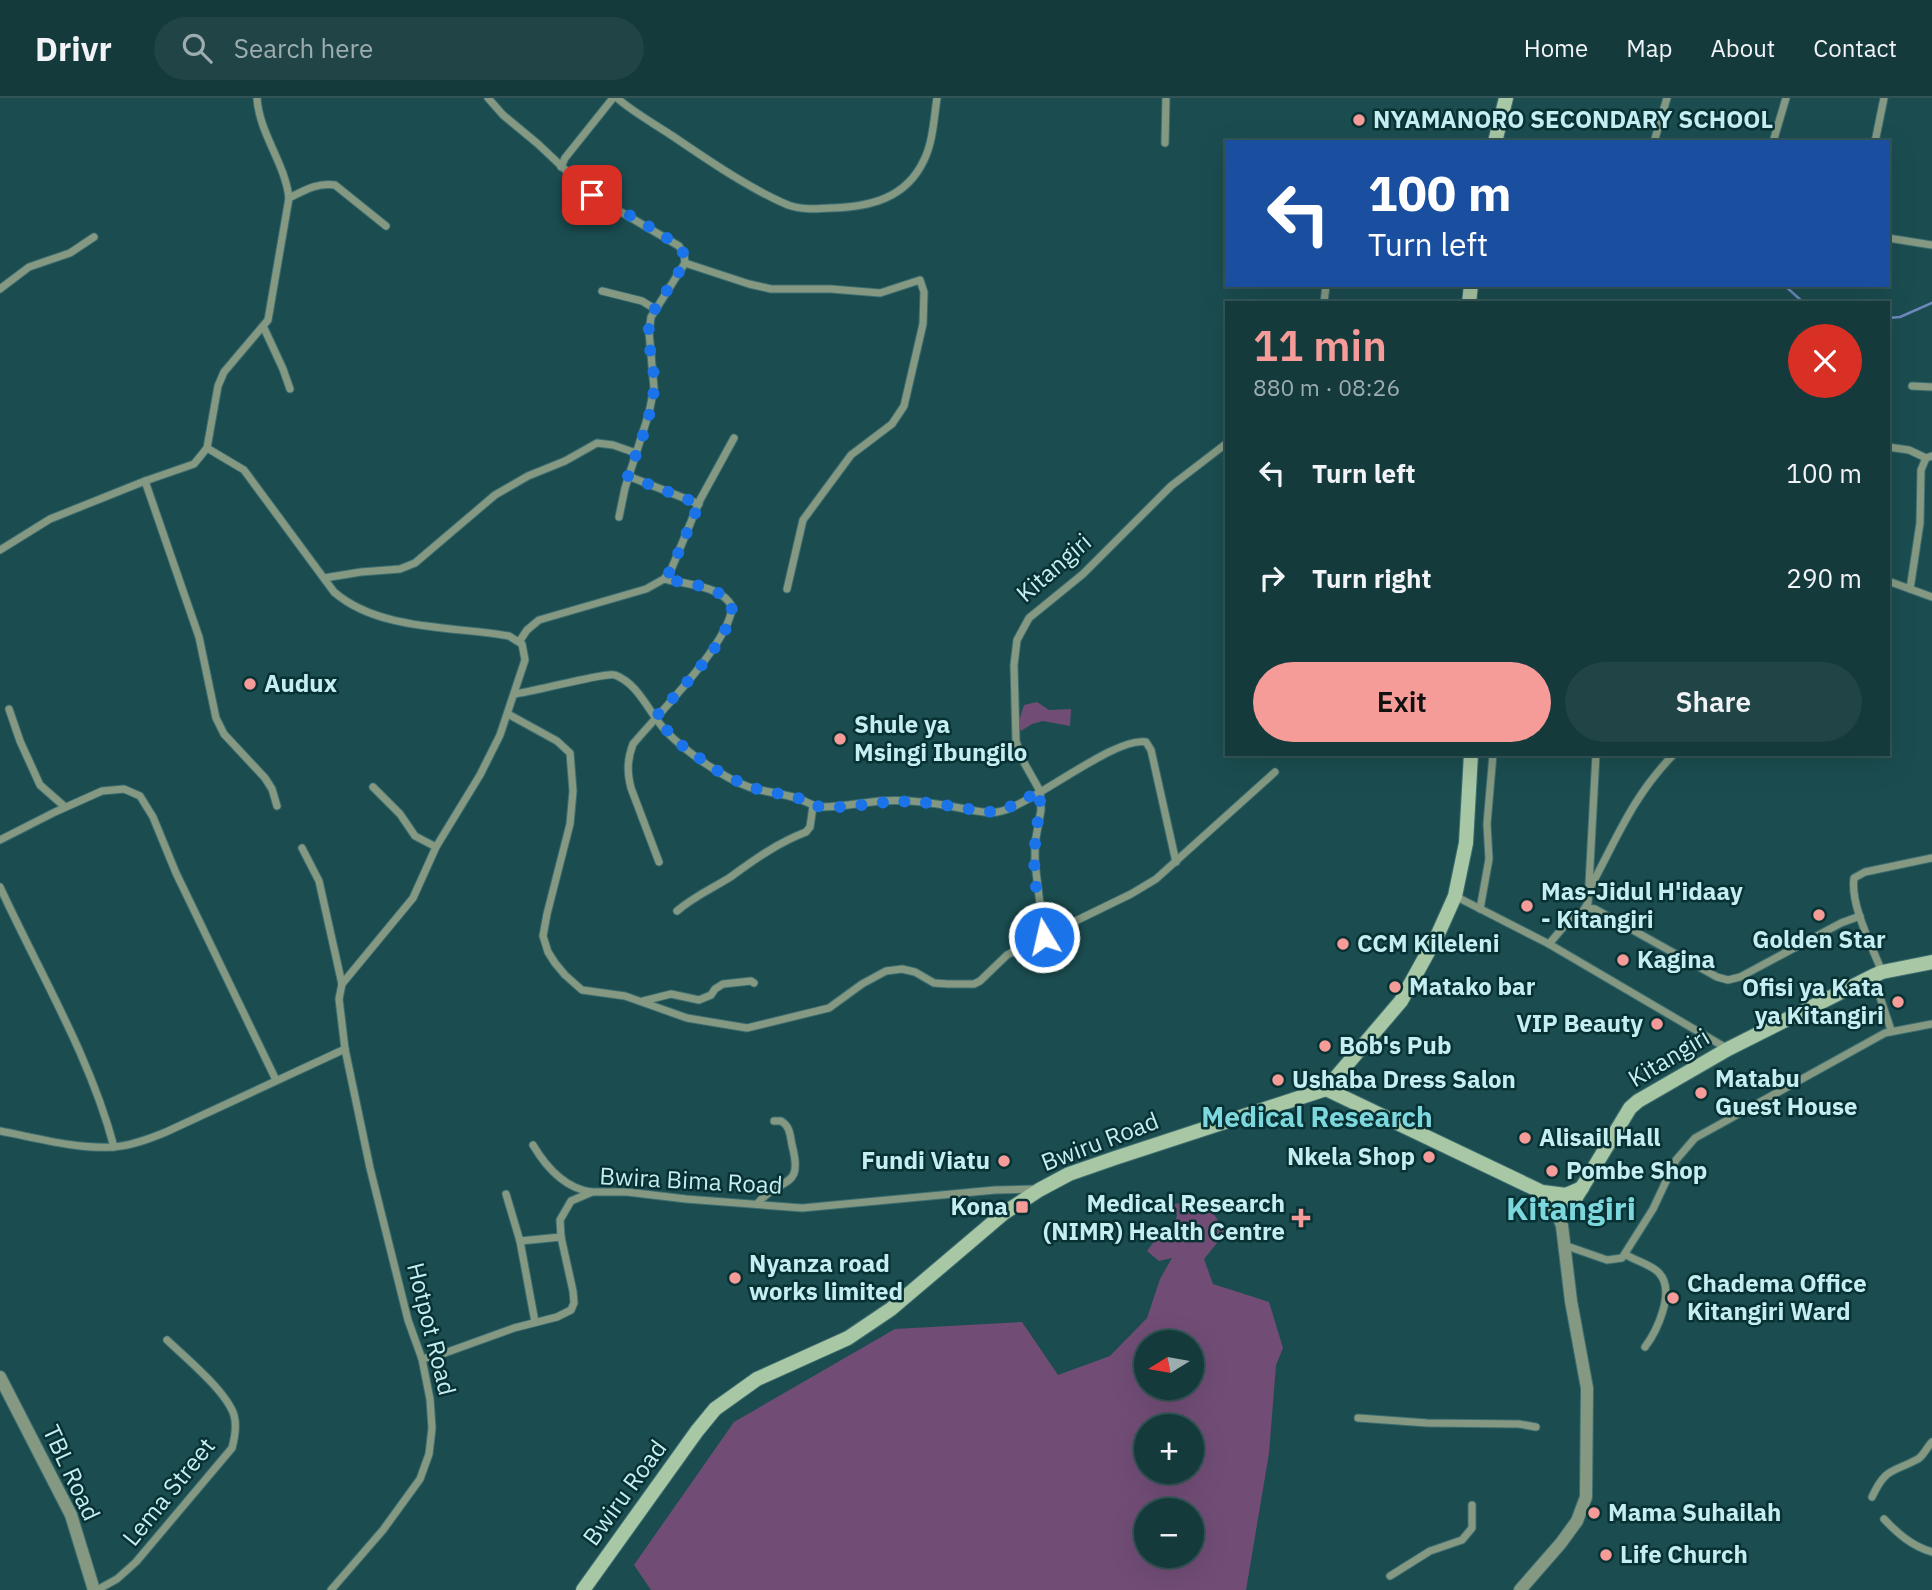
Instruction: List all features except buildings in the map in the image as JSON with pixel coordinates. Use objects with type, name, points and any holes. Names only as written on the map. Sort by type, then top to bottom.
[{"type":"main road","points":[[1496,140],[1506,98]]},
{"type":"main road","points":[[1471,756],[1466,843],[1455,896],[1401,1001],[1326,1089],[1542,1192],[1562,1207]]},
{"type":"main road","name":"Kitangiri","points":[[1562,1207],[1582,1188],[1630,1108],[1637,1101],[1728,1049],[1877,974],[1932,962]]},
{"type":"main road","name":"Bwiru Road","points":[[583,1590],[715,1409],[757,1380],[848,1338],[891,1309],[1004,1213],[1069,1174],[1326,1089]]},
{"type":"street","points":[[0,550],[50,519],[194,464],[207,448],[218,386],[224,372],[264,328],[272,308],[278,254],[289,198],[257,98]]},
{"type":"street","points":[[488,98],[503,115],[592,195],[679,246],[684,254],[685,263],[651,317],[649,332],[654,388],[619,517]]},
{"type":"street","points":[[561,167],[565,158],[615,98],[712,162],[789,205],[819,209],[873,204],[909,183],[925,160],[937,98]]},
{"type":"street","points":[[1165,143],[1167,98]]},
{"type":"street","points":[[1655,140],[1667,98]]},
{"type":"street","points":[[1774,140],[1786,98]]},
{"type":"street","points":[[1875,140],[1884,98]]},
{"type":"street","points":[[289,198],[314,187],[335,185],[386,226]]},
{"type":"street","points":[[0,289],[29,267],[70,253],[94,237]]},
{"type":"street","points":[[1890,237],[1932,245]]},
{"type":"street","points":[[685,263],[771,289],[831,289],[880,293],[915,279],[922,283],[925,301],[923,324],[904,406],[892,424],[851,454],[803,520],[787,589]]},
{"type":"street","points":[[602,291],[642,301],[655,309]]},
{"type":"street","points":[[264,328],[289,389]]},
{"type":"street","points":[[1912,386],[1932,387]]},
{"type":"street","points":[[519,642],[527,630],[547,617],[646,589],[664,579],[671,570],[699,504],[734,438]]},
{"type":"street","points":[[324,578],[400,569],[415,563],[495,495],[528,476],[577,456],[597,443],[636,453]]},
{"type":"street","name":"Kitangiri","points":[[1040,791],[1022,759],[1016,741],[1014,662],[1022,627],[1029,618],[1100,558],[1171,486],[1225,445]]},
{"type":"street","points":[[1890,446],[1929,457],[1921,470],[1920,523],[1910,589]]},
{"type":"street","points":[[207,448],[244,470],[334,593],[348,604],[377,617],[509,636],[519,642],[525,653],[508,714],[480,775],[436,847],[413,898],[342,984]]},
{"type":"street","points":[[628,476],[699,504]]},
{"type":"street","points":[[145,481],[202,645],[216,718],[224,734],[265,778],[272,789],[277,806]]},
{"type":"street","points":[[659,862],[628,775],[628,759],[633,744],[708,656],[726,627],[732,607],[729,600],[719,593],[664,579]]},
{"type":"street","points":[[1890,582],[1932,597]]},
{"type":"street","points":[[515,694],[553,688],[607,674],[622,680],[647,703],[676,741],[716,770],[749,787],[798,798],[813,806],[843,807],[896,801],[932,803],[988,812],[1002,811],[1096,759],[1135,741],[1146,742],[1151,750],[1177,862]]},
{"type":"street","points":[[9,709],[40,785],[65,807]]},
{"type":"street","points":[[508,714],[557,741],[570,753],[573,776],[572,807],[566,845],[544,928],[548,952],[565,975],[582,989],[625,996],[687,1018],[732,1027],[747,1028],[829,1009],[862,984],[886,971],[902,969],[915,972],[934,982],[974,984],[1007,955],[1156,879],[1275,772]]},
{"type":"street","points":[[1480,909],[1489,859],[1487,824],[1493,756]]},
{"type":"street","points":[[1587,908],[1596,756]]},
{"type":"street","points":[[1589,890],[1634,803],[1648,781],[1672,756]]},
{"type":"street","points":[[373,787],[400,814],[415,836],[436,847]]},
{"type":"street","points":[[0,840],[102,791],[124,789],[140,796],[276,1080]]},
{"type":"street","points":[[1040,791],[1041,810],[1035,844],[1035,863],[1044,937]]},
{"type":"street","points":[[677,911],[690,899],[771,849],[809,830],[813,806]]},
{"type":"street","name":"Hotpot Road","points":[[302,848],[319,881],[342,984],[339,999],[345,1049],[370,1168],[408,1320],[422,1359],[430,1399],[432,1428],[429,1454],[420,1479],[383,1530],[331,1590]]},
{"type":"street","points":[[1891,1030],[1853,885],[1857,875],[1888,866],[1932,859]]},
{"type":"street","points":[[0,887],[81,1059],[114,1147]]},
{"type":"street","points":[[1455,896],[1549,944],[1728,1049]]},
{"type":"street","points":[[1549,944],[1571,918],[1587,908],[1595,909],[1717,977],[1728,980],[1740,977],[1835,926],[1860,916]]},
{"type":"street","points":[[642,1001],[671,994],[699,1000],[712,995],[718,986],[723,984],[754,983]]},
{"type":"street","points":[[1563,1244],[1607,1260],[1618,1260],[1625,1254],[1653,1209],[1676,1160],[1695,1138],[1891,1030],[1932,1024]]},
{"type":"street","points":[[0,1131],[78,1145],[114,1147],[140,1142],[345,1049]]},
{"type":"street","points":[[757,1204],[769,1191],[794,1176],[796,1171],[797,1163],[788,1126],[781,1121],[774,1121]]},
{"type":"street","points":[[533,1145],[549,1167],[568,1185],[592,1192]]},
{"type":"street","name":"Bwira Bima Road","points":[[422,1359],[565,1313],[574,1303],[560,1220],[571,1201],[592,1192],[627,1192],[802,1208],[995,1190],[1039,1190]]},
{"type":"street","points":[[506,1194],[520,1241],[535,1322]]},
{"type":"street","points":[[1520,1590],[1577,1521],[1586,1497],[1587,1388],[1563,1244],[1562,1207]]},
{"type":"street","points":[[520,1241],[561,1237]]},
{"type":"street","points":[[1625,1254],[1658,1271],[1666,1288],[1660,1320],[1645,1347]]},
{"type":"street","name":"Lema Street","points":[[95,1590],[117,1579],[136,1563],[232,1448],[236,1425],[229,1405],[211,1382],[167,1340]]},
{"type":"street","name":"TBL Road","points":[[0,1377],[71,1515],[95,1590]]},
{"type":"street","points":[[1358,1418],[1427,1423],[1519,1424],[1536,1427]]},
{"type":"street","points":[[1872,1497],[1885,1475],[1892,1469],[1919,1458],[1932,1441]]},
{"type":"street","points":[[1390,1576],[1430,1552],[1462,1540],[1472,1528],[1472,1505]]},
{"type":"street","points":[[1884,1518],[1904,1538],[1932,1552]]},
{"type":"shaded area","points":[[1037,702],[1049,710],[1071,709],[1070,726],[1043,721],[1021,731],[1018,724],[1024,705]]},
{"type":"shaded area","points":[[1187,1202],[1213,1213],[1226,1232],[1204,1259],[1213,1284],[1269,1302],[1283,1348],[1276,1365],[1269,1453],[1246,1590],[651,1590],[634,1565],[734,1422],[895,1329],[1022,1322],[1058,1375],[1110,1356],[1134,1331],[1134,1400],[1204,1400],[1204,1330],[1135,1330],[1147,1318],[1160,1279],[1172,1258],[1159,1261],[1147,1251],[1161,1232],[1170,1232],[1177,1216],[1174,1204]]},
{"type":"waterway","points":[[1786,287],[1802,301]]},
{"type":"waterway","points":[[1890,318],[1900,317],[1932,303]]},
{"type":"place","name":"NYAMANORO SECONDARY SCHOOL","points":[[1359,120]]},
{"type":"place","name":"Audux","points":[[250,684]]},
{"type":"place","name":"Shule ya Msingi Ibungilo","points":[[840,739]]},
{"type":"place","name":"Mas-Jidul H'idaay - Kitangiri","points":[[1527,906]]},
{"type":"place","name":"Golden Star","points":[[1819,915]]},
{"type":"place","name":"CCM Kileleni","points":[[1343,944]]},
{"type":"place","name":"Kagina","points":[[1623,960]]},
{"type":"place","name":"Matako bar","points":[[1395,987]]},
{"type":"place","name":"Ofisi ya Kata ya Kitangiri","points":[[1898,1002]]},
{"type":"place","name":"VIP Beauty","points":[[1657,1024]]},
{"type":"place","name":"Bob's Pub","points":[[1325,1046]]},
{"type":"place","name":"Ushaba Dress Salon","points":[[1278,1080]]},
{"type":"place","name":"Matabu Guest House","points":[[1701,1093]]},
{"type":"place","name":"Alisail Hall","points":[[1525,1138]]},
{"type":"place","name":"Nkela Shop","points":[[1429,1157]]},
{"type":"place","name":"Fundi Viatu","points":[[1004,1161]]},
{"type":"place","name":"Pombe Shop","points":[[1552,1171]]},
{"type":"place","name":"Kona","points":[[1022,1207]]},
{"type":"place","name":"Medical Research (NIMR) Health Centre","points":[[1301,1218]]},
{"type":"place","name":"Nyanza road works limited","points":[[735,1278]]},
{"type":"place","name":"Chadema Office Kitangiri Ward","points":[[1673,1298]]},
{"type":"place","name":"Mama Suhailah","points":[[1594,1513]]},
{"type":"place","name":"Life Church","points":[[1606,1555]]},
{"type":"district","name":"Medical Research","points":[[1317,1117]]},
{"type":"district","name":"Kitangiri","points":[[1571,1209]]},
{"type":"route","points":[[592,195],[645,224],[679,246],[684,254],[685,263],[651,317],[649,332],[654,388],[649,413],[628,476],[699,504],[671,570],[664,579],[719,593],[729,600],[732,607],[726,627],[708,656],[656,717],[662,727],[685,749],[716,770],[749,787],[798,798],[813,806],[843,807],[896,801],[932,803],[988,812],[1002,811],[1040,791],[1041,810],[1035,844],[1035,863],[1044,937]]}]
